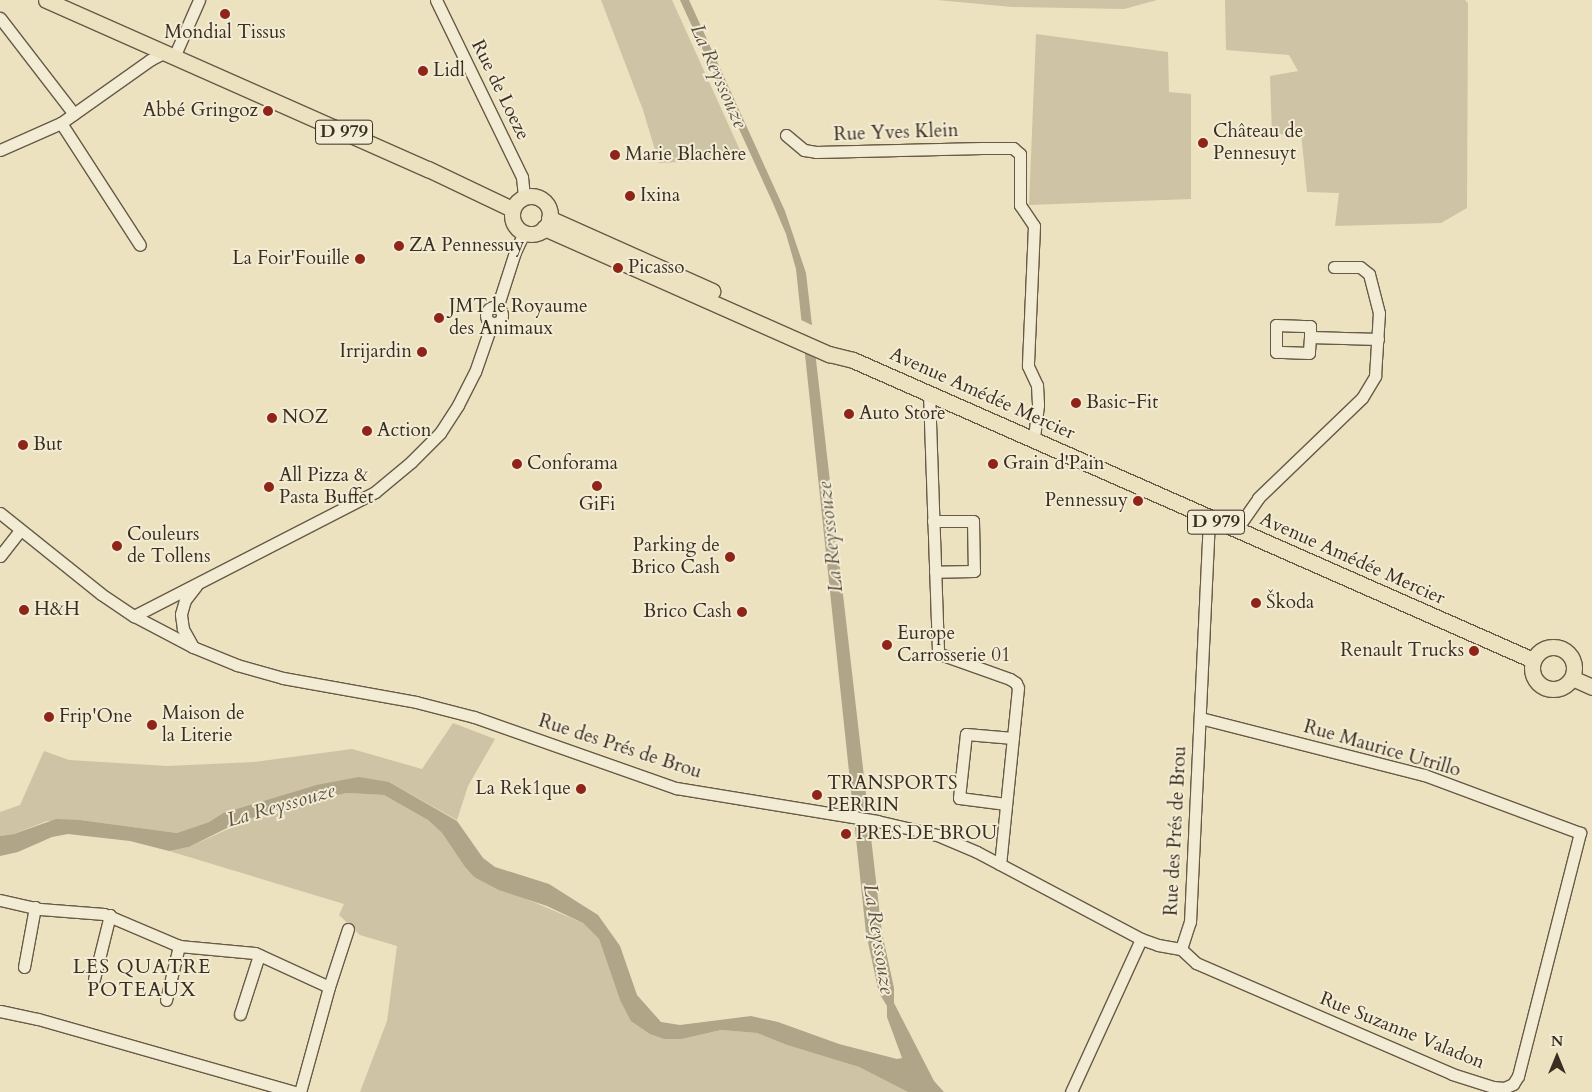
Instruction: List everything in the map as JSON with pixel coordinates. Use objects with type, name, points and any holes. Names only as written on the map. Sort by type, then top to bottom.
[{"type":"main road","name":"D 979","points":[[46,0],[512,209]]},
{"type":"main road","points":[[530,196],[542,200],[549,211],[547,223],[535,234],[524,233],[512,221],[512,209],[524,197],[530,196]]},
{"type":"main road","name":"Avenue Amédée Mercier","points":[[547,223],[818,344],[833,345],[854,360],[1533,660]]},
{"type":"main road","points":[[1545,648],[1562,649],[1573,661],[1572,678],[1562,688],[1547,689],[1540,686],[1532,674],[1533,660],[1545,648]]},
{"type":"main road","points":[[1572,678],[1592,687]]},
{"type":"street","points":[[0,150],[61,123],[150,60],[169,54],[200,0]]},
{"type":"street","name":"Rue de Loeze","points":[[436,0],[522,177],[524,197]]},
{"type":"street","points":[[0,18],[74,114]]},
{"type":"street","points":[[61,123],[140,245]]},
{"type":"street","name":"Rue Yves Klein","points":[[786,135],[804,150],[816,152],[1013,148],[1020,154],[1020,204],[1034,226],[1028,366],[1037,385],[1038,405],[1034,439]]},
{"type":"street","points":[[134,616],[375,492],[411,462],[440,433],[458,405],[475,372],[492,323],[487,320],[486,312],[492,307],[497,308],[515,252],[524,233]]},
{"type":"street","points":[[1236,530],[1258,498],[1362,398],[1375,376],[1379,313],[1369,274],[1360,267],[1334,267]]},
{"type":"street","points":[[1310,337],[1378,339]]},
{"type":"street","points":[[928,393],[938,651],[940,654],[1016,683],[1018,688],[1000,864]]},
{"type":"street","name":"Rue des Prés de Brou","points":[[0,513],[101,594],[134,616],[193,647],[237,666],[283,678],[416,702],[474,717],[676,788],[877,821],[937,835],[1000,864],[1141,939],[1158,945],[1181,949],[1190,922],[1208,518]]},
{"type":"street","points":[[933,521],[973,521],[974,571],[934,572]]},
{"type":"street","points":[[0,556],[20,530]]},
{"type":"street","points":[[193,647],[183,630],[181,614],[185,600],[198,583]]},
{"type":"street","name":"Rue Maurice Utrillo","points":[[1200,718],[1424,775],[1580,832]]},
{"type":"street","points":[[1006,804],[959,798],[966,734],[1013,738]]},
{"type":"street","name":"Rue Suzanne Valadon","points":[[1181,949],[1196,963],[1452,1074],[1493,1087],[1504,1088],[1513,1084],[1518,1076],[1580,832]]},
{"type":"street","points":[[0,900],[35,907],[110,916],[179,946],[259,955],[329,987]]},
{"type":"street","points":[[24,967],[35,907]]},
{"type":"street","points":[[94,979],[110,916]]},
{"type":"street","points":[[300,1092],[329,987],[348,929]]},
{"type":"street","points":[[1070,1092],[1141,939]]},
{"type":"street","points":[[166,1000],[179,946]]},
{"type":"street","points":[[240,1014],[259,955]]},
{"type":"street","points":[[0,1011],[38,1019],[295,1092]]},
{"type":"shaded area","points":[[601,0],[672,0],[744,159],[659,163],[643,110]]},
{"type":"shaded area","points":[[937,0],[1157,0],[1124,9],[1012,7]]},
{"type":"shaded area","points":[[1225,0],[1465,0],[1468,3],[1467,208],[1441,223],[1335,226],[1339,193],[1307,192],[1301,133],[1272,135],[1270,76],[1298,71],[1289,55],[1226,50]]},
{"type":"shaded area","points":[[1036,34],[1168,52],[1169,92],[1191,94],[1191,199],[1029,205]]},
{"type":"shaded area","points":[[453,723],[495,739],[468,786],[457,820],[389,782],[316,785],[223,813],[209,822],[177,833],[80,820],[47,821],[14,834],[0,836],[0,812],[20,805],[44,751],[69,760],[167,766],[254,762],[352,749],[422,769]]},
{"type":"shaded area","points":[[347,793],[384,795],[428,820],[442,833],[474,877],[583,923],[599,939],[620,1000],[682,1039],[721,1030],[757,1033],[787,1045],[859,1067],[908,1092],[360,1092],[387,1021],[397,946],[360,935],[339,915],[344,904],[169,851],[189,847],[263,813]]},
{"type":"water","name":"La Reyssouze","points":[[680,0],[689,0],[785,211],[806,273],[882,933],[894,988],[894,1003],[934,1081],[944,1092],[908,1092],[859,1067],[787,1045],[757,1033],[721,1030],[682,1039],[664,1039],[650,1034],[631,1021],[620,1000],[599,939],[583,923],[547,906],[499,890],[474,877],[442,833],[428,820],[384,795],[347,793],[286,806],[233,825],[189,847],[169,851],[130,841],[68,834],[52,837],[18,852],[0,856],[0,836],[14,834],[56,819],[80,820],[177,833],[209,822],[223,813],[316,785],[359,777],[389,782],[457,821],[483,858],[495,867],[549,884],[598,915],[620,946],[637,995],[661,1022],[680,1025],[751,1016],[778,1022],[839,1044],[897,1059],[902,1058],[887,1017],[887,1006],[879,993],[866,933],[796,269],[786,234],[772,201]]},
{"type":"pier","points":[[799,319],[816,327],[820,360],[802,352]]},
{"type":"place","name":"Mondial Tissus","points":[[225,14]]},
{"type":"place","name":"Lidl","points":[[423,71]]},
{"type":"place","name":"Abbé Gringoz","points":[[268,111]]},
{"type":"place","name":"Château de Pennesuyt","points":[[1203,143]]},
{"type":"place","name":"Marie Blachère","points":[[615,155]]},
{"type":"place","name":"Ixina","points":[[630,196]]},
{"type":"place","name":"ZA Pennessuy","points":[[399,246]]},
{"type":"place","name":"La Foir'Fouille","points":[[360,259]]},
{"type":"place","name":"Picasso","points":[[618,268]]},
{"type":"place","name":"JMT le Royaume des Animaux","points":[[439,318]]},
{"type":"place","name":"Irrijardin","points":[[422,352]]},
{"type":"place","name":"Basic-Fit","points":[[1076,403]]},
{"type":"place","name":"Auto Store","points":[[849,414]]},
{"type":"place","name":"NOZ","points":[[272,418]]},
{"type":"place","name":"Action","points":[[367,431]]},
{"type":"place","name":"But","points":[[23,445]]},
{"type":"place","name":"Conforama","points":[[517,464]]},
{"type":"place","name":"Grain d'Pain","points":[[993,464]]},
{"type":"place","name":"GiFi","points":[[597,486]]},
{"type":"place","name":"All Pizza & Pasta Buffet","points":[[269,487]]},
{"type":"place","name":"Pennessuy","points":[[1138,501]]},
{"type":"place","name":"Couleurs de Tollens","points":[[117,546]]},
{"type":"place","name":"Parking de Brico Cash","points":[[730,557]]},
{"type":"place","name":"Škoda","points":[[1256,603]]},
{"type":"place","name":"H&H","points":[[24,610]]},
{"type":"place","name":"Brico Cash","points":[[742,612]]},
{"type":"place","name":"Europe Carrosserie 01","points":[[887,645]]},
{"type":"place","name":"Renault Trucks","points":[[1474,651]]},
{"type":"place","name":"Frip'One","points":[[49,717]]},
{"type":"place","name":"Maison de la Literie","points":[[152,725]]},
{"type":"place","name":"La Rek1que","points":[[581,789]]},
{"type":"place","name":"TRANSPORTS PERRIN","points":[[817,795]]},
{"type":"place","name":"PRES DE BROU","points":[[846,834]]},
{"type":"district","name":"LES QUATRE POTEAUX","points":[[142,978]]}]
